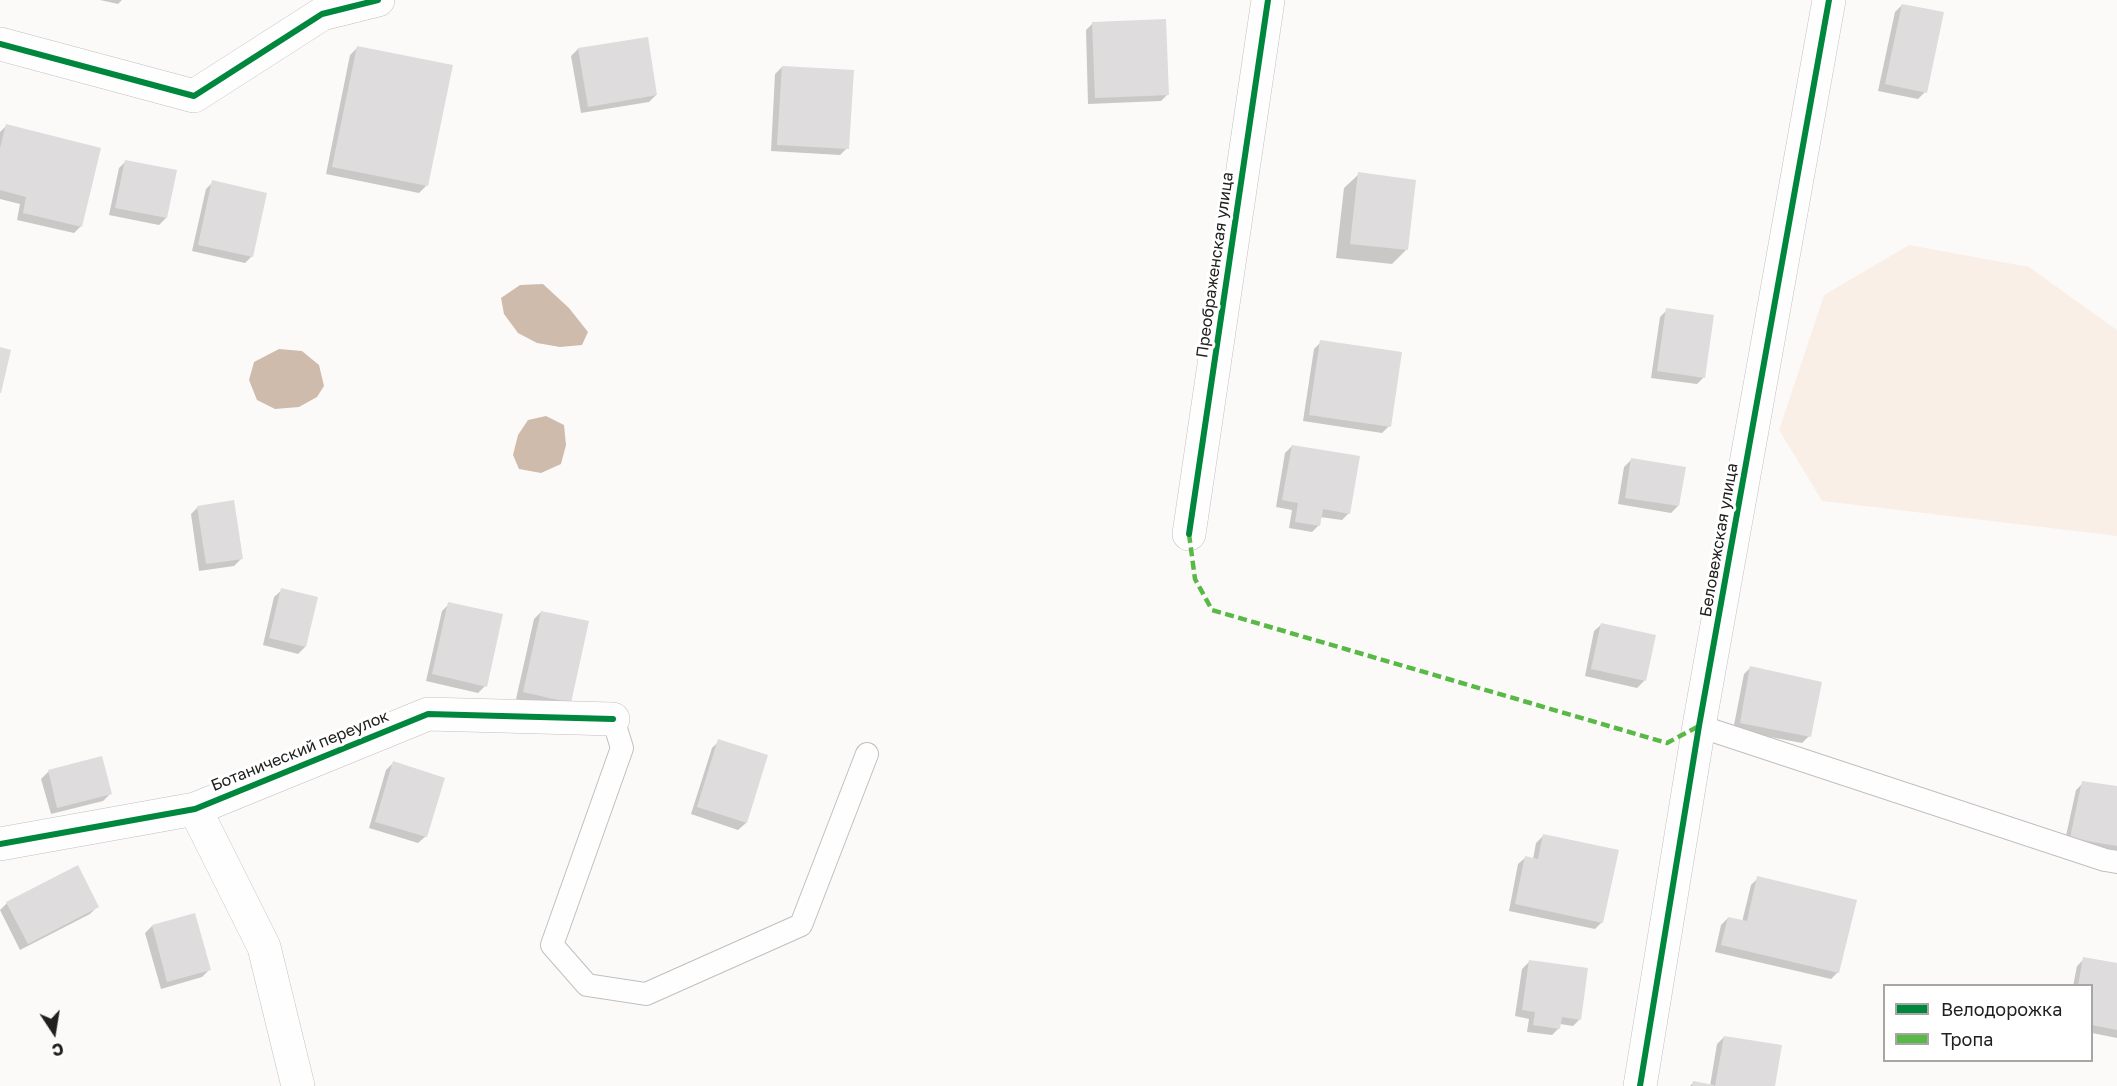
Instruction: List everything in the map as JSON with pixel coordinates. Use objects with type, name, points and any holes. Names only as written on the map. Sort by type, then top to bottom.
[{"type":"street","points":[[0,44],[194,96],[322,14],[378,0]]},
{"type":"street","name":"Преображенская улица","points":[[1189,534],[1268,0]]},
{"type":"street","name":"Беловежская улица","points":[[1640,1086],[1700,726],[1829,0]]},
{"type":"street","name":"Ботанический переулок","points":[[0,844],[195,808],[428,714],[613,719]]},
{"type":"street","points":[[195,808],[264,947],[298,1086]]},
{"type":"lane","points":[[613,719],[622,748],[552,945],[587,985],[646,994],[801,925],[867,754]]},
{"type":"lane","points":[[1700,726],[2105,860],[2117,862]]},
{"type":"shaded area","points":[[1909,245],[2029,267],[2117,330],[2117,536],[1822,501],[1779,430],[1824,295]]},
{"type":"shaded area","points":[[543,284],[569,308],[588,332],[582,345],[560,347],[537,343],[518,333],[504,314],[501,298],[520,285]]},
{"type":"shaded area","points":[[279,349],[302,351],[319,365],[324,386],[317,397],[299,407],[275,409],[257,400],[249,380],[254,362]]},
{"type":"shaded area","points":[[546,416],[564,425],[566,445],[561,464],[541,473],[519,469],[513,455],[518,435],[528,420]]},
{"type":"building","points":[[1902,4],[1944,12],[1927,93],[1885,84]]},
{"type":"building","points":[[1166,19],[1169,95],[1095,98],[1092,22]]},
{"type":"building","points":[[648,37],[657,95],[588,107],[578,48]]},
{"type":"building","points":[[357,46],[453,65],[428,186],[332,167]]},
{"type":"building","points":[[782,66],[854,70],[849,149],[777,145]]},
{"type":"building","points":[[6,124],[101,148],[82,227],[23,213],[26,197],[0,190],[0,148]]},
{"type":"building","points":[[125,160],[177,170],[167,218],[115,208]]},
{"type":"building","points":[[1358,172],[1416,180],[1408,250],[1350,244]]},
{"type":"building","points":[[212,180],[267,193],[253,257],[198,245]]},
{"type":"building","points":[[1666,308],[1714,315],[1705,378],[1657,371]]},
{"type":"building","points":[[1320,340],[1402,352],[1391,427],[1309,415]]},
{"type":"building","points":[[0,347],[11,350],[1,393],[0,393]]},
{"type":"building","points":[[1292,445],[1360,456],[1350,514],[1323,509],[1320,526],[1295,522],[1298,503],[1282,500]]},
{"type":"building","points":[[1631,458],[1686,467],[1679,506],[1625,498]]},
{"type":"building","points":[[234,500],[243,559],[206,564],[197,506]]},
{"type":"building","points":[[281,588],[318,597],[306,647],[269,638]]},
{"type":"building","points":[[448,602],[503,614],[487,687],[432,674]]},
{"type":"building","points":[[541,611],[589,621],[571,703],[523,692]]},
{"type":"building","points":[[1601,623],[1656,635],[1646,681],[1591,669]]},
{"type":"building","points":[[1750,666],[1822,682],[1811,737],[1740,723]]},
{"type":"building","points":[[718,739],[768,755],[747,823],[697,807]]},
{"type":"building","points":[[102,756],[112,794],[57,808],[48,770]]},
{"type":"building","points":[[393,761],[445,778],[427,837],[375,822]]},
{"type":"building","points":[[2082,781],[2117,786],[2117,846],[2070,838]]},
{"type":"building","points":[[1543,834],[1619,850],[1603,923],[1515,904],[1525,856],[1538,859]]},
{"type":"building","points":[[78,865],[99,907],[28,944],[6,902]]},
{"type":"building","points":[[1757,876],[1857,900],[1839,973],[1721,945],[1728,917],[1747,921]]},
{"type":"building","points":[[195,913],[211,970],[167,982],[152,925]]},
{"type":"building","points":[[2083,957],[2117,963],[2117,1030],[2093,1025],[2093,984],[2078,984]]},
{"type":"building","points":[[1529,960],[1588,968],[1581,1020],[1562,1017],[1560,1029],[1533,1025],[1535,1012],[1522,1010]]},
{"type":"building","points":[[1724,1036],[1782,1045],[1775,1086],[1715,1086]]},
{"type":"building","points":[[1693,1081],[1714,1085],[1714,1086],[1692,1086]]},
{"type":"marked path","points":[[1189,534],[1195,579],[1212,610],[1667,743],[1699,726]]},
{"type":"cycle path","points":[[0,44],[194,96],[322,14],[378,0]]},
{"type":"cycle path","points":[[1189,534],[1268,0]]},
{"type":"cycle path","points":[[1640,1086],[1699,726],[1829,0]]},
{"type":"cycle path","points":[[0,844],[195,809],[428,714],[613,719]]}]
